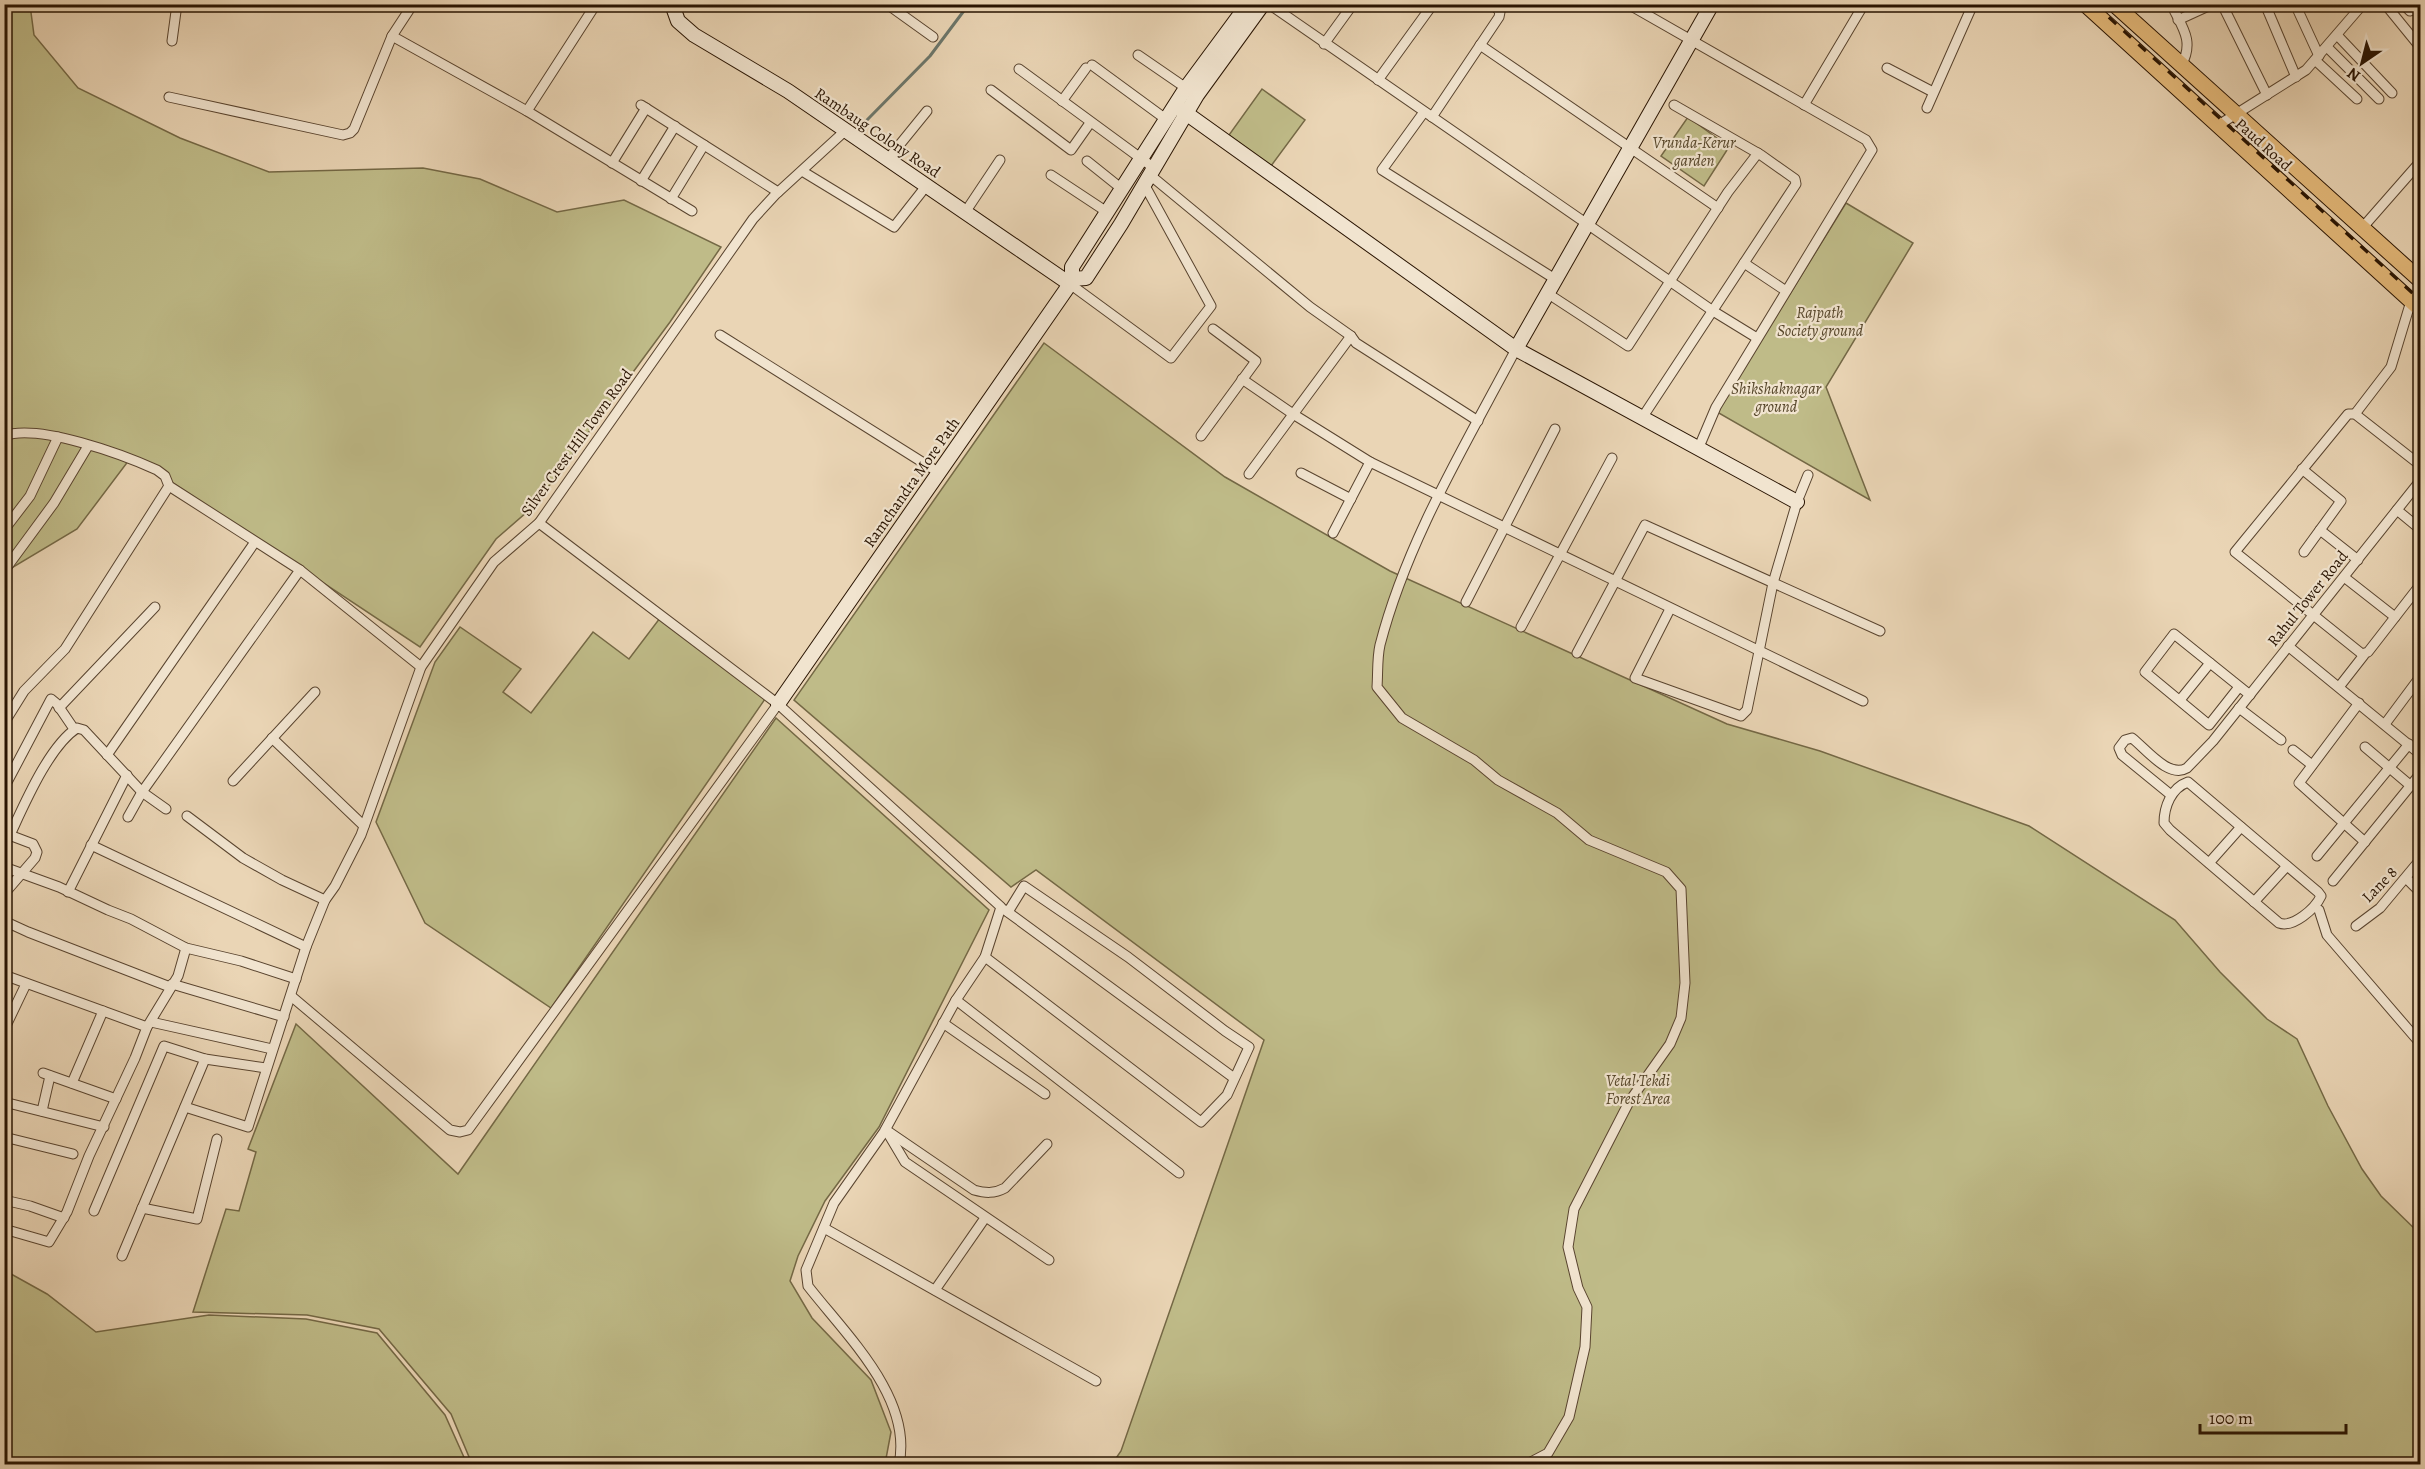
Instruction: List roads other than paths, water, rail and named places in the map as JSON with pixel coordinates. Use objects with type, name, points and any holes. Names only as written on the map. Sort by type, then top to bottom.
[{"type":"main road","name":"Paud Road","points":[[2085,4],[2416,305]]},
{"type":"main road","name":"Paud Road","points":[[2114,4],[2421,280]]},
{"type":"street","points":[[171,41],[177,4]]},
{"type":"street","points":[[169,97],[346,135],[354,129],[392,36],[413,4]]},
{"type":"street","points":[[527,111],[596,4]]},
{"type":"street","points":[[887,4],[933,38]]},
{"type":"street","name":"Ramchandra More Path","points":[[1071,281],[1086,278],[1149,176],[1181,110],[1186,88],[1248,4]]},
{"type":"street","name":"Ramchandra More Path","points":[[778,704],[1071,281],[1072,267],[1167,120],[1197,95],[1263,4]]},
{"type":"street","points":[[1269,4],[1713,311],[1757,338]]},
{"type":"street","points":[[1324,44],[1353,4]]},
{"type":"street","points":[[1378,80],[1433,4]]},
{"type":"street","points":[[1432,117],[1499,17],[1500,12],[1493,4]]},
{"type":"street","points":[[1628,4],[1866,140],[1872,150],[1716,407],[1699,447]]},
{"type":"street","points":[[1527,1464],[1548,1453],[1569,1418],[1585,1347],[1587,1307],[1578,1288],[1568,1247],[1574,1209],[1629,1102],[1670,1044],[1681,1018],[1685,983],[1681,889],[1666,872],[1589,840],[1557,813],[1498,780],[1474,760],[1402,718],[1377,687],[1380,647],[1404,573],[1438,496],[1547,293],[1712,4]]},
{"type":"street","points":[[1804,105],[1864,4]]},
{"type":"street","points":[[1927,108],[1973,4]]},
{"type":"street","points":[[2171,4],[2188,42],[2187,56],[2181,66]]},
{"type":"street","points":[[2178,20],[2212,4]]},
{"type":"street","points":[[2222,4],[2267,95]]},
{"type":"street","points":[[2265,4],[2296,76]]},
{"type":"street","points":[[2295,4],[2317,58],[2357,99]]},
{"type":"street","points":[[2217,126],[2296,76],[2317,58],[2363,4]]},
{"type":"street","points":[[2385,4],[2421,47]]},
{"type":"street","points":[[2403,4],[2410,11],[2421,8]]},
{"type":"street","name":"Rambaug Colony Road","points":[[672,5],[678,21],[694,35],[788,91],[1071,281]]},
{"type":"street","points":[[2337,35],[2392,93]]},
{"type":"street","points":[[392,36],[527,111],[692,211]]},
{"type":"street","points":[[1480,45],[1718,208]]},
{"type":"street","points":[[2327,46],[2379,99]]},
{"type":"street","points":[[1138,55],[1186,88]]},
{"type":"street","points":[[1062,101],[1089,66],[1167,120]]},
{"type":"street","points":[[1887,68],[1934,92]]},
{"type":"street","points":[[1019,69],[1141,159],[1211,306],[1171,358],[1071,281]]},
{"type":"street","points":[[991,90],[1071,150],[1090,123]]},
{"type":"street","points":[[1642,418],[1796,184],[1795,179],[1758,153],[1674,105]]},
{"type":"street","points":[[612,163],[643,106],[778,192]]},
{"type":"street","points":[[1181,110],[1516,349],[1797,502]]},
{"type":"street","points":[[888,159],[927,111]]},
{"type":"street","points":[[1424,111],[1382,170],[1555,279]]},
{"type":"street","points":[[641,181],[675,126]]},
{"type":"street","name":"Silver Crest Hill Town Road","points":[[184,1107],[248,1127],[306,947],[325,900],[335,886],[364,826],[421,667],[494,562],[539,523],[753,219],[778,192],[846,130]]},
{"type":"street","points":[[671,199],[704,145]]},
{"type":"street","points":[[1547,293],[1628,346],[1718,208],[1758,153]]},
{"type":"street","points":[[966,211],[1000,160]]},
{"type":"street","points":[[1087,161],[1122,189]]},
{"type":"street","points":[[2363,227],[2421,162]]},
{"type":"street","points":[[802,171],[894,227],[927,185]]},
{"type":"street","points":[[1051,175],[1107,212]]},
{"type":"street","points":[[1149,176],[1310,307],[1351,336],[1356,344],[1478,421]]},
{"type":"street","points":[[1744,263],[1786,291]]},
{"type":"street","points":[[2355,414],[2391,367],[2416,305]]},
{"type":"street","points":[[1201,436],[1256,361],[1213,329]]},
{"type":"street","points":[[720,335],[938,472]]},
{"type":"street","points":[[1249,474],[1351,336]]},
{"type":"street","points":[[1242,379],[1370,462],[1863,701]]},
{"type":"street","points":[[2364,654],[2360,654],[2235,552],[2346,415],[2355,414],[2421,465]]},
{"type":"street","points":[[1466,602],[1555,429]]},
{"type":"street","points":[[4,436],[26,432],[58,437],[157,470],[165,476],[169,486],[300,570],[421,667]]},
{"type":"street","points":[[4,530],[30,496],[58,437]]},
{"type":"street","points":[[4,571],[54,503],[88,446]]},
{"type":"street","points":[[1521,627],[1612,458]]},
{"type":"street","points":[[1334,533],[1370,462]]},
{"type":"street","points":[[2302,469],[2341,501],[2304,552]]},
{"type":"street","points":[[1301,473],[1351,499]]},
{"type":"street","points":[[1670,609],[1635,678],[1740,716],[1747,710],[1761,653],[1773,584],[1797,502],[1808,475]]},
{"type":"street","name":"Rahul Tower Road","points":[[2171,795],[2122,755],[2119,748],[2125,740],[2132,738],[2170,770],[2183,771],[2218,735],[2421,481]]},
{"type":"street","points":[[4,723],[24,691],[65,649],[169,486]]},
{"type":"street","points":[[2397,510],[2421,529]]},
{"type":"street","points":[[539,523],[778,704],[1004,909],[1234,1078]]},
{"type":"street","points":[[1577,653],[1645,525],[1880,631]]},
{"type":"street","points":[[2320,530],[2358,560]]},
{"type":"street","points":[[107,755],[255,542]]},
{"type":"street","points":[[128,817],[142,792],[300,570]]},
{"type":"street","points":[[2344,577],[2395,617]]},
{"type":"street","points":[[2339,687],[2421,585]]},
{"type":"street","points":[[59,708],[155,607]]},
{"type":"street","points":[[2239,687],[2209,725],[2145,672],[2174,634],[2250,695]]},
{"type":"street","points":[[2288,646],[2421,753]]},
{"type":"street","points":[[2180,700],[2210,663]]},
{"type":"street","points":[[2385,724],[2421,678]]},
{"type":"street","points":[[233,781],[315,692]]},
{"type":"street","points":[[4,788],[51,699],[74,729]]},
{"type":"street","points":[[2359,703],[2299,783],[2365,842]]},
{"type":"street","points":[[291,996],[450,1130],[460,1132],[468,1130],[778,704]]},
{"type":"street","points":[[2239,708],[2281,740]]},
{"type":"street","points":[[4,894],[35,858],[37,850],[33,844],[7,834],[53,754],[74,729],[84,730],[142,792],[166,809]]},
{"type":"street","points":[[272,738],[364,826]]},
{"type":"street","points":[[2317,856],[2409,744]]},
{"type":"street","points":[[2365,747],[2411,786]]},
{"type":"street","points":[[2293,750],[2312,765]]},
{"type":"street","points":[[2333,881],[2421,774]]},
{"type":"street","points":[[68,892],[127,776]]},
{"type":"street","points":[[2188,783],[2318,892],[2321,896],[2318,902],[2292,923],[2285,925],[2279,923],[2164,823],[2164,815],[2171,795],[2188,783]]},
{"type":"street","points":[[187,816],[243,858],[282,880],[325,900]]},
{"type":"street","points":[[2209,863],[2241,827]]},
{"type":"street","points":[[91,845],[306,947]]},
{"type":"street","name":"Lane 8","points":[[2356,926],[2380,908],[2421,860]]},
{"type":"street","points":[[2254,902],[2287,866]]},
{"type":"street","points":[[4,867],[131,918],[186,948],[241,961],[296,978]]},
{"type":"street","points":[[2407,879],[2421,892]]},
{"type":"street","points":[[899,1464],[902,1451],[901,1435],[882,1380],[808,1286],[806,1270],[834,1203],[886,1130],[956,1000],[985,957],[1004,909],[1024,886],[1128,957],[1249,1047],[1227,1095],[1201,1122],[985,957]]},
{"type":"street","points":[[2319,910],[2327,935],[2421,1043]]},
{"type":"street","points":[[4,921],[171,986],[284,1017]]},
{"type":"street","points":[[4,1229],[50,1242],[64,1218],[89,1156],[149,1024],[178,976],[186,948]]},
{"type":"street","points":[[4,975],[103,1011],[149,1024],[272,1049]]},
{"type":"street","points":[[4,1030],[26,984]]},
{"type":"street","points":[[956,1000],[1179,1173]]},
{"type":"street","points":[[72,1083],[103,1011]]},
{"type":"street","points":[[943,1023],[1045,1094]]},
{"type":"street","points":[[94,1211],[164,1046],[205,1059],[266,1068]]},
{"type":"street","points":[[122,1256],[205,1059]]},
{"type":"street","points":[[42,1111],[46,1075],[116,1099]]},
{"type":"street","points":[[4,1102],[104,1127]]},
{"type":"street","points":[[886,1130],[974,1190],[987,1193],[998,1192],[1005,1188],[1047,1144]]},
{"type":"street","points":[[886,1130],[905,1162],[1049,1260]]},
{"type":"street","points":[[4,1137],[73,1154]]},
{"type":"street","points":[[142,1208],[197,1219],[218,1139]]},
{"type":"street","points":[[4,1200],[64,1218]]},
{"type":"street","points":[[935,1290],[985,1218]]},
{"type":"street","points":[[824,1228],[1096,1381]]},
{"type":"waterway","points":[[867,120],[930,56],[969,4]]},
{"type":"railway","points":[[2094,4],[2420,300]]},
{"type":"park label","name":"Vrunda-Kerur garden","points":[[1694,151]]},
{"type":"park label","name":"Rajpath Society ground","points":[[1820,321]]},
{"type":"park label","name":"Shikshaknagar ground","points":[[1776,397]]},
{"type":"park label","name":"Vetal Tekdi Forest Area","points":[[1638,1089]]}]
